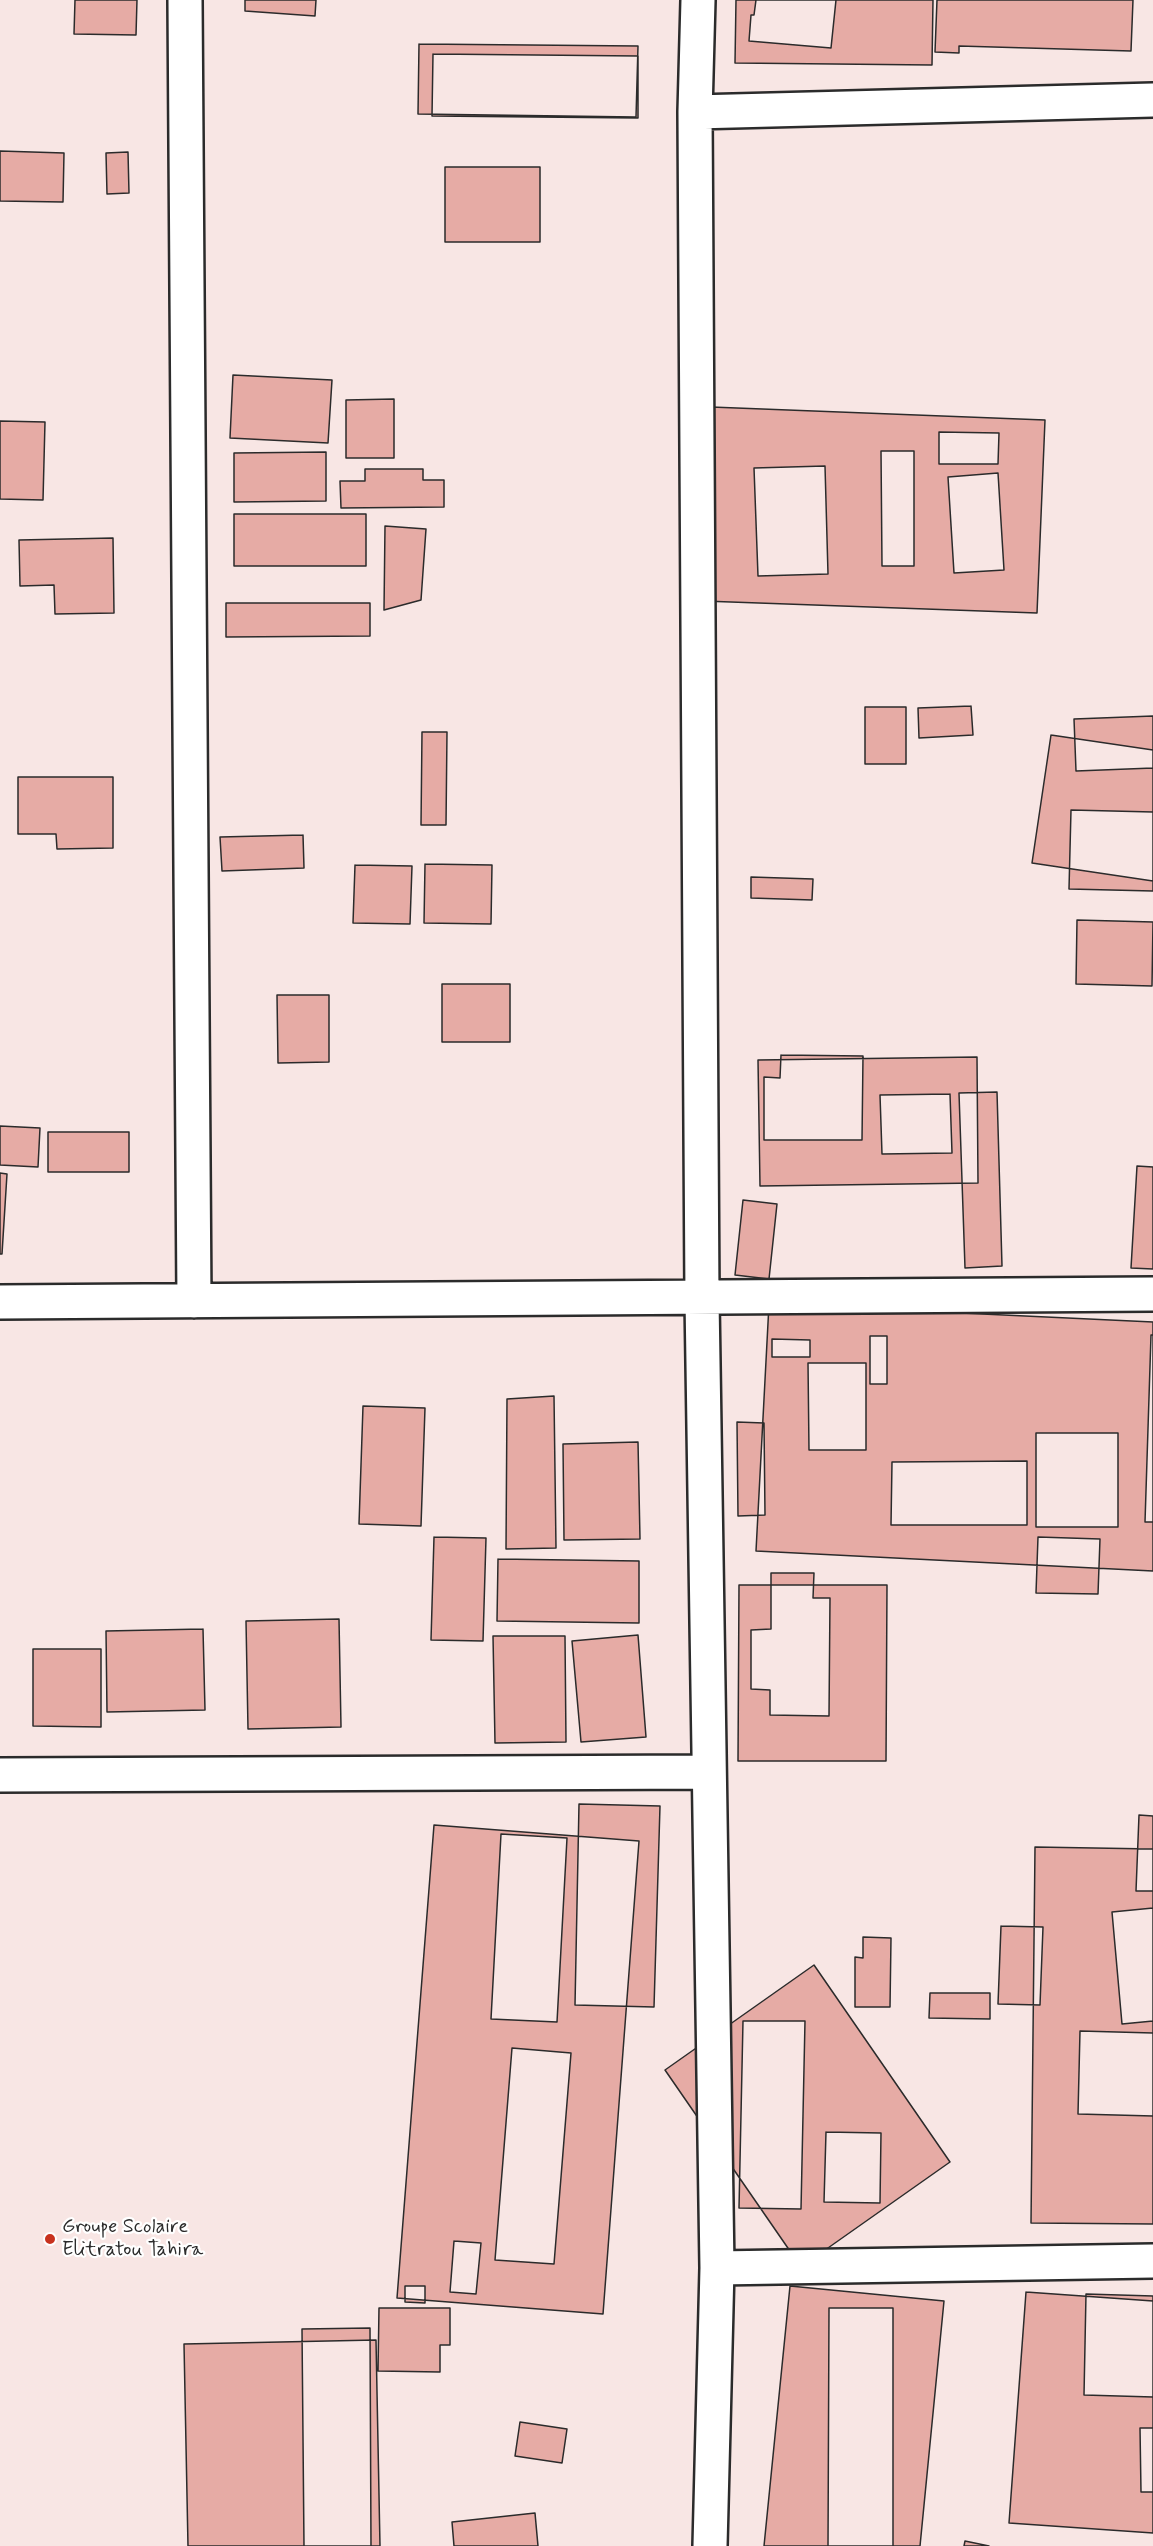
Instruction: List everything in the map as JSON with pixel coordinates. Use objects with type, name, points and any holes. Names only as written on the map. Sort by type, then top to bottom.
[{"type":"street","points":[[185,0],[195,1301]]},
{"type":"street","points":[[698,0],[695,112],[702,1299],[717,2268],[710,2546]]},
{"type":"street","points":[[695,112],[1153,100]]},
{"type":"street","points":[[0,1302],[702,1299],[1153,1294]]},
{"type":"street","points":[[0,1775],[709,1772]]},
{"type":"street","points":[[717,2268],[1153,2261]]},
{"type":"building","points":[[75,0],[137,0],[136,35],[74,34]]},
{"type":"building","points":[[245,0],[316,0],[315,16],[245,11]]},
{"type":"building","points":[[736,0],[933,0],[932,65],[735,63]]},
{"type":"building","points":[[756,0],[836,0],[831,48],[749,41],[751,15],[754,15]]},
{"type":"building","points":[[937,0],[1133,0],[1131,51],[959,46],[959,53],[935,52]]},
{"type":"building","points":[[419,44],[638,46],[636,117],[418,114]]},
{"type":"building","points":[[433,54],[638,56],[638,118],[432,116]]},
{"type":"building","points":[[0,151],[64,153],[63,202],[0,201]]},
{"type":"building","points":[[128,152],[129,193],[107,194],[106,153]]},
{"type":"building","points":[[445,167],[540,167],[540,242],[445,242]]},
{"type":"building","points":[[233,375],[332,380],[328,443],[230,438]]},
{"type":"building","points":[[394,399],[394,458],[346,458],[346,400]]},
{"type":"building","points":[[711,407],[1045,420],[1037,613],[703,601]]},
{"type":"building","points":[[0,421],[45,422],[43,500],[0,499]]},
{"type":"building","points":[[939,432],[999,433],[998,464],[939,464]]},
{"type":"building","points":[[881,451],[914,451],[914,566],[882,566]]},
{"type":"building","points":[[326,452],[326,501],[234,502],[234,453]]},
{"type":"building","points":[[825,466],[828,574],[758,576],[754,468]]},
{"type":"building","points":[[365,469],[423,469],[423,480],[444,480],[444,507],[341,508],[340,481],[365,481]]},
{"type":"building","points":[[998,473],[1004,570],[954,573],[948,477]]},
{"type":"building","points":[[234,514],[366,514],[366,566],[234,566]]},
{"type":"building","points":[[385,526],[426,529],[421,600],[384,610]]},
{"type":"building","points":[[113,538],[114,613],[55,614],[54,585],[20,586],[19,540]]},
{"type":"building","points":[[226,603],[370,603],[370,636],[226,637]]},
{"type":"building","points":[[971,706],[973,735],[919,738],[918,708]]},
{"type":"building","points":[[865,707],[906,707],[906,764],[865,764]]},
{"type":"building","points":[[1153,716],[1153,768],[1076,771],[1074,719]]},
{"type":"building","points":[[422,732],[447,732],[446,825],[421,825]]},
{"type":"building","points":[[1051,735],[1153,750],[1153,881],[1032,863]]},
{"type":"building","points":[[18,777],[113,777],[113,848],[57,849],[56,834],[18,834]]},
{"type":"building","points":[[1071,810],[1153,812],[1153,891],[1069,889]]},
{"type":"building","points":[[303,835],[304,868],[222,871],[220,837]]},
{"type":"building","points":[[425,864],[492,865],[491,924],[424,923]]},
{"type":"building","points":[[355,865],[412,866],[410,924],[353,923]]},
{"type":"building","points":[[751,877],[813,879],[812,900],[751,898]]},
{"type":"building","points":[[1077,920],[1153,922],[1152,986],[1076,984]]},
{"type":"building","points":[[442,984],[510,984],[510,1042],[442,1042]]},
{"type":"building","points":[[277,995],[329,995],[329,1062],[278,1063]]},
{"type":"building","points":[[781,1055],[863,1056],[862,1140],[764,1140],[764,1077],[780,1078]]},
{"type":"building","points":[[977,1057],[978,1183],[760,1186],[758,1060]]},
{"type":"building","points":[[997,1092],[1002,1266],[965,1268],[959,1093]]},
{"type":"building","points":[[950,1094],[952,1153],[882,1154],[880,1095]]},
{"type":"building","points":[[0,1126],[40,1128],[38,1167],[0,1165]]},
{"type":"building","points":[[48,1132],[129,1132],[129,1172],[48,1172]]},
{"type":"building","points":[[1137,1166],[1153,1167],[1153,1269],[1131,1268]]},
{"type":"building","points":[[0,1173],[7,1174],[2,1254],[0,1254]]},
{"type":"building","points":[[743,1200],[777,1204],[769,1279],[735,1275]]},
{"type":"building","points":[[769,1304],[1153,1322],[1153,1571],[756,1551]]},
{"type":"building","points":[[1151,1335],[1153,1335],[1153,1522],[1145,1522]]},
{"type":"building","points":[[870,1336],[887,1336],[887,1384],[870,1384]]},
{"type":"building","points":[[772,1339],[810,1340],[810,1357],[772,1357]]},
{"type":"building","points":[[808,1363],[866,1363],[866,1450],[809,1450]]},
{"type":"building","points":[[554,1396],[556,1548],[506,1549],[507,1399]]},
{"type":"building","points":[[363,1406],[425,1408],[421,1526],[359,1524]]},
{"type":"building","points":[[737,1422],[764,1423],[765,1515],[738,1516]]},
{"type":"building","points":[[1036,1433],[1118,1433],[1118,1527],[1036,1527]]},
{"type":"building","points":[[638,1442],[640,1539],[564,1540],[563,1444]]},
{"type":"building","points":[[1027,1461],[1027,1525],[891,1525],[892,1462]]},
{"type":"building","points":[[434,1537],[486,1538],[483,1641],[431,1640]]},
{"type":"building","points":[[1038,1537],[1100,1539],[1098,1594],[1036,1593]]},
{"type":"building","points":[[498,1559],[639,1561],[639,1623],[497,1621]]},
{"type":"building","points":[[771,1573],[814,1573],[813,1598],[830,1598],[829,1716],[770,1715],[770,1690],[751,1689],[751,1630],[771,1629]]},
{"type":"building","points":[[739,1585],[887,1585],[886,1761],[738,1761]]},
{"type":"building","points":[[339,1619],[341,1727],[248,1729],[246,1621]]},
{"type":"building","points":[[203,1629],[205,1710],[107,1712],[106,1631]]},
{"type":"building","points":[[638,1635],[646,1737],[581,1742],[572,1641]]},
{"type":"building","points":[[493,1636],[565,1636],[566,1742],[495,1743]]},
{"type":"building","points":[[33,1649],[101,1649],[101,1727],[33,1726]]},
{"type":"building","points":[[579,1804],[660,1806],[654,2007],[575,2005]]},
{"type":"building","points":[[1139,1815],[1153,1816],[1153,1891],[1136,1891]]},
{"type":"building","points":[[434,1825],[639,1841],[603,2314],[397,2298]]},
{"type":"building","points":[[501,1834],[567,1838],[557,2022],[491,2019]]},
{"type":"building","points":[[1035,1847],[1153,1849],[1153,2224],[1031,2223]]},
{"type":"building","points":[[1153,1908],[1153,2021],[1122,2024],[1112,1912]]},
{"type":"building","points":[[1001,1926],[1043,1927],[1040,2005],[998,2004]]},
{"type":"building","points":[[863,1937],[891,1938],[890,2007],[855,2007],[855,1957],[863,1958]]},
{"type":"building","points":[[814,1965],[950,2162],[801,2267],[665,2070]]},
{"type":"building","points":[[930,1993],[990,1993],[990,2019],[929,2018]]},
{"type":"building","points":[[743,2021],[805,2021],[801,2209],[739,2208]]},
{"type":"building","points":[[1080,2031],[1153,2033],[1153,2116],[1078,2114]]},
{"type":"building","points":[[512,2048],[571,2053],[554,2264],[495,2260]]},
{"type":"building","points":[[826,2132],[881,2133],[880,2203],[824,2202]]},
{"type":"building","points":[[454,2241],[481,2243],[476,2294],[450,2292]]},
{"type":"building","points":[[405,2286],[425,2286],[425,2303],[405,2302]]},
{"type":"building","points":[[790,2286],[944,2301],[920,2546],[764,2546]]},
{"type":"building","points":[[1026,2292],[1153,2301],[1153,2533],[1009,2523]]},
{"type":"building","points":[[1086,2294],[1153,2296],[1153,2397],[1084,2395]]},
{"type":"building","points":[[379,2308],[450,2308],[450,2345],[440,2345],[440,2372],[378,2371]]},
{"type":"building","points":[[829,2308],[893,2308],[893,2546],[828,2546]]},
{"type":"building","points":[[370,2328],[371,2546],[304,2546],[302,2329]]},
{"type":"building","points":[[376,2340],[380,2546],[188,2546],[184,2344]]},
{"type":"building","points":[[520,2422],[567,2429],[562,2463],[515,2456]]},
{"type":"building","points":[[1140,2428],[1153,2428],[1153,2492],[1141,2492]]},
{"type":"building","points":[[535,2513],[538,2546],[454,2546],[452,2522]]},
{"type":"building","points":[[965,2541],[989,2546],[964,2546]]},
{"type":"place","name":"Groupe Scolaire Elitratou Tahira","points":[[50,2239]]}]
